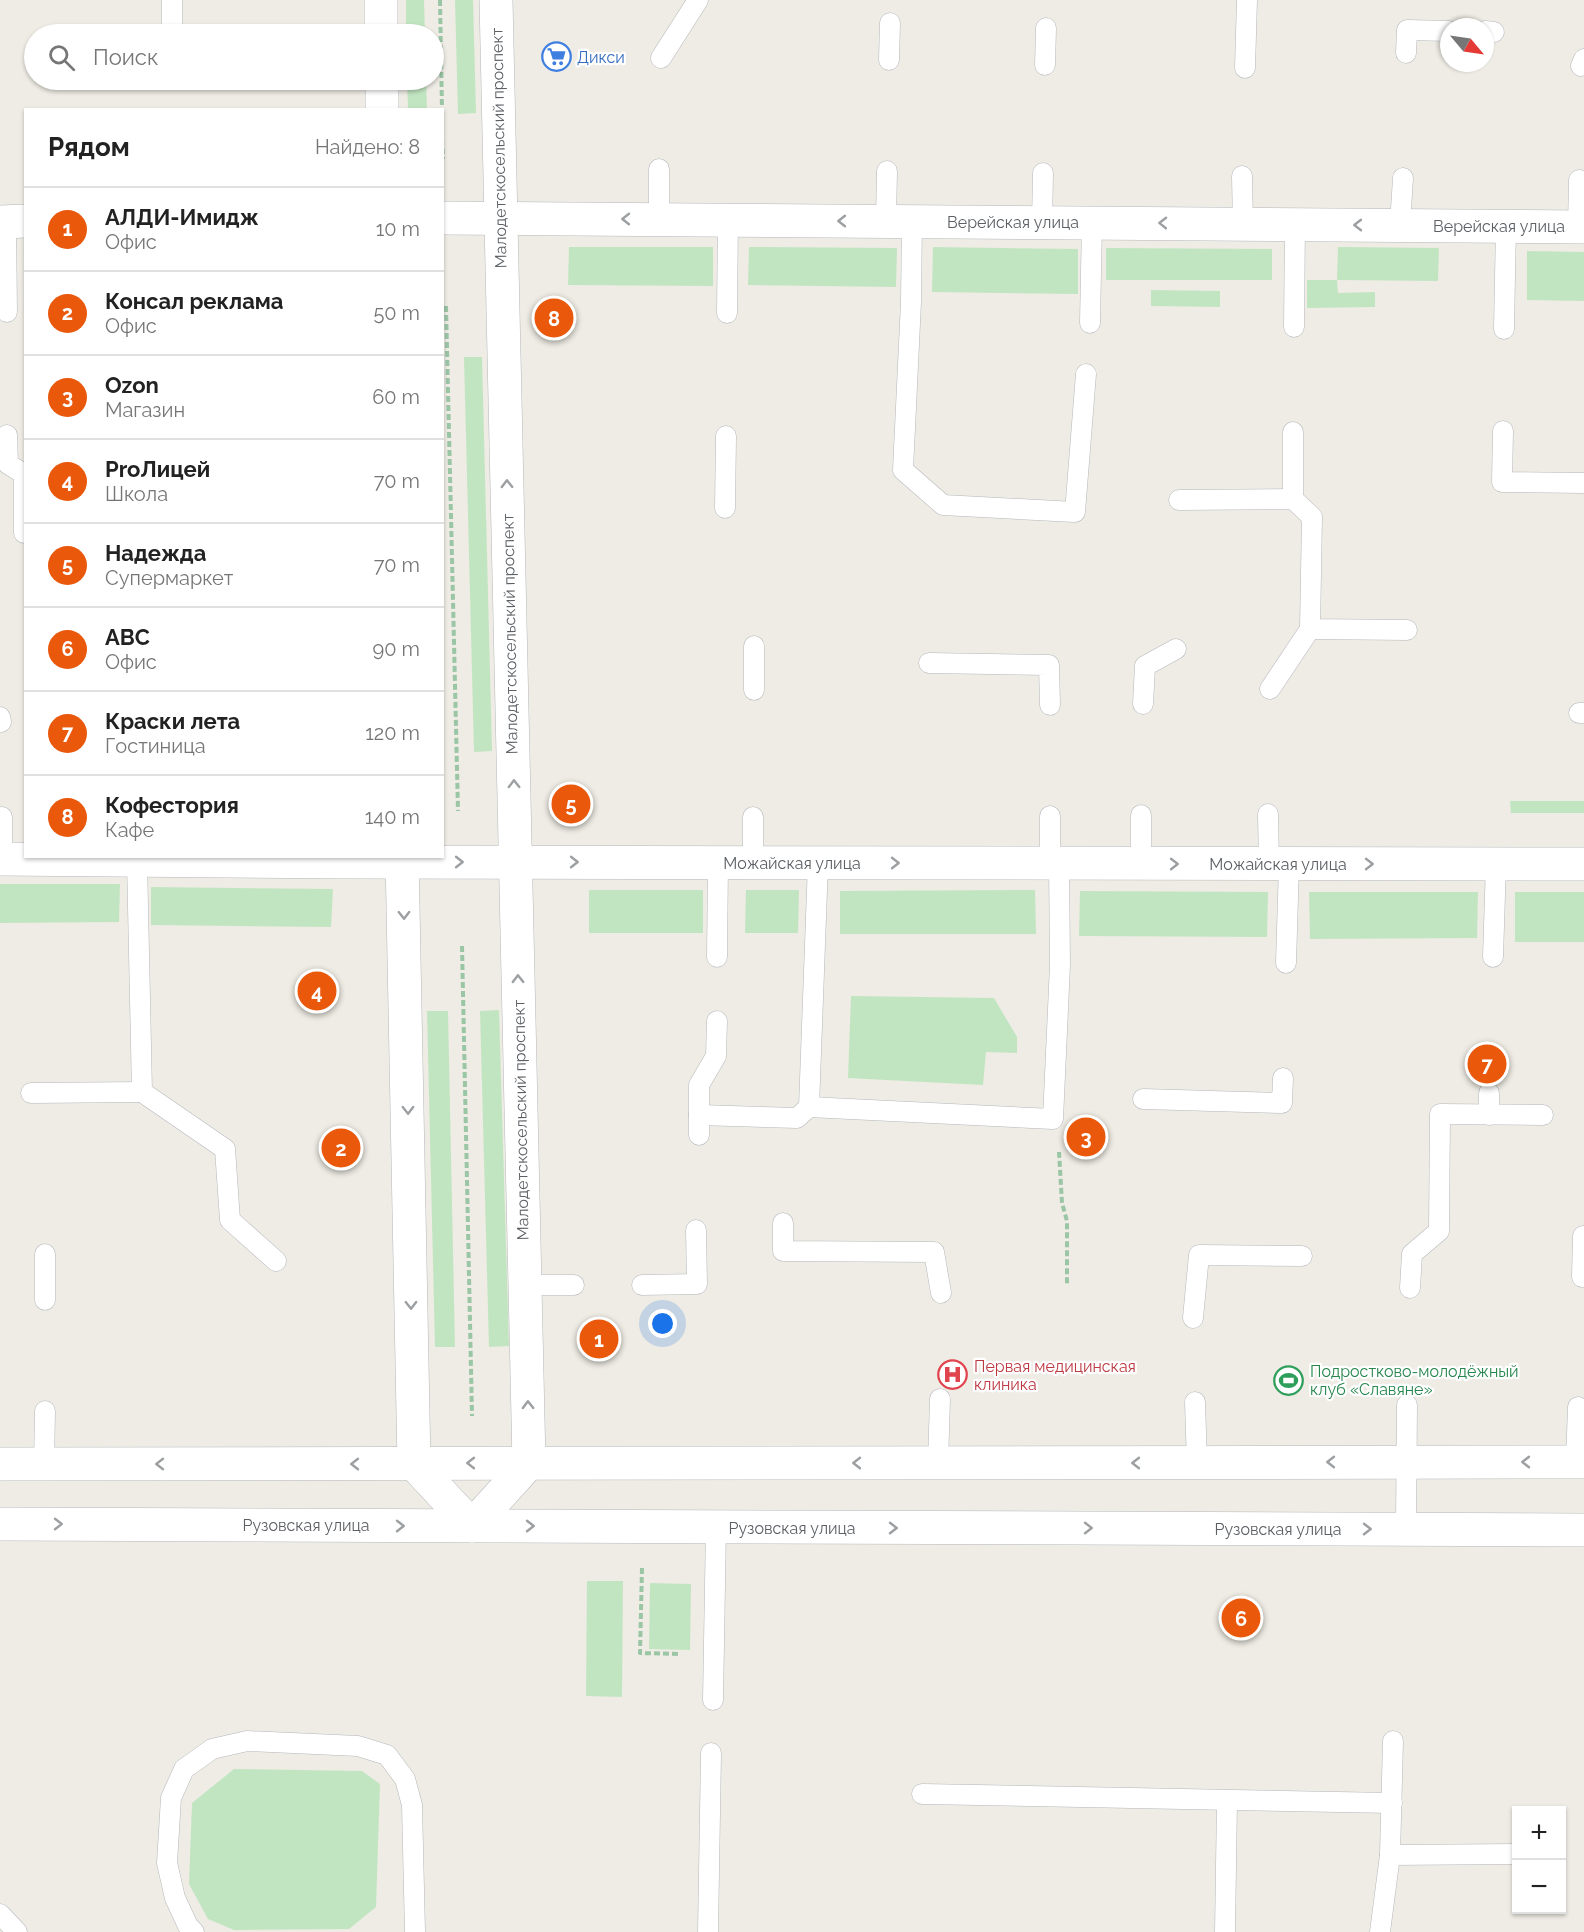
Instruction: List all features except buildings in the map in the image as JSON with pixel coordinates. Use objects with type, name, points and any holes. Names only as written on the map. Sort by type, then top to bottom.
[{"type":"street","points":[[381,0],[381,24]]},
{"type":"street","name":"Малодетскосельский проспект","points":[[496,0],[529,1463]]},
{"type":"street","points":[[382,90],[382,108]]},
{"type":"street","name":"Верейская улица","points":[[444,218],[1581,226]]},
{"type":"street","name":"Можайская улица","points":[[1,859],[1584,864]]},
{"type":"street","points":[[402,859],[414,1464],[472,1526],[529,1463]]},
{"type":"street","points":[[0,1464],[1580,1462]]},
{"type":"street","name":"Рузовская улица","points":[[0,1524],[1584,1530]]},
{"type":"lane","points":[[172,0],[172,24]]},
{"type":"lane","points":[[661,58],[698,0]]},
{"type":"lane","points":[[1245,68],[1246,0]]},
{"type":"lane","points":[[889,60],[890,23]]},
{"type":"lane","points":[[1045,65],[1046,28]]},
{"type":"lane","points":[[1406,53],[1407,30],[1440,31]]},
{"type":"lane","points":[[659,169],[659,219]]},
{"type":"lane","points":[[887,171],[899,221],[911,302],[903,470],[943,505],[1075,512],[1086,374]]},
{"type":"lane","points":[[1042,223],[1043,173]]},
{"type":"lane","points":[[1242,176],[1243,224]]},
{"type":"lane","points":[[1400,225],[1403,178]]},
{"type":"lane","points":[[1578,180],[1581,226]]},
{"type":"lane","points":[[727,313],[728,220]]},
{"type":"lane","points":[[7,312],[11,221]]},
{"type":"lane","points":[[1090,323],[1092,223]]},
{"type":"lane","points":[[1294,327],[1295,224]]},
{"type":"lane","points":[[1504,329],[1506,226]]},
{"type":"lane","points":[[1503,431],[1502,482],[1584,483]]},
{"type":"lane","points":[[1293,432],[1293,499]]},
{"type":"lane","points":[[7,435],[8,464],[24,474],[24,533]]},
{"type":"lane","points":[[725,508],[726,436]]},
{"type":"lane","points":[[1179,500],[1293,499],[1312,517],[1310,629],[1270,690]]},
{"type":"lane","points":[[1310,629],[1407,630]]},
{"type":"lane","points":[[754,646],[754,690]]},
{"type":"lane","points":[[1143,704],[1145,666],[1176,649]]},
{"type":"lane","points":[[929,663],[1049,665],[1050,705]]},
{"type":"lane","points":[[1268,814],[1279,864],[1287,963]]},
{"type":"lane","points":[[1141,815],[1141,863]]},
{"type":"lane","points":[[717,1021],[716,1056],[699,1084],[699,1125],[784,1123],[797,1118],[810,1107],[1053,1119],[1060,965],[1050,816]]},
{"type":"lane","points":[[1,859],[2,817]]},
{"type":"lane","points":[[753,818],[753,863]]},
{"type":"lane","points":[[136,860],[142,1092]]},
{"type":"lane","points":[[717,957],[718,863]]},
{"type":"lane","points":[[810,1107],[818,863]]},
{"type":"lane","points":[[1493,957],[1496,864]]},
{"type":"lane","points":[[1143,1099],[1282,1103],[1283,1078]]},
{"type":"lane","points":[[31,1093],[142,1092],[225,1149],[230,1220],[276,1261]]},
{"type":"lane","points":[[1489,1093],[1489,1115]]},
{"type":"lane","points":[[1410,1288],[1412,1254],[1439,1232],[1440,1114],[1543,1115]]},
{"type":"lane","points":[[783,1223],[783,1251],[934,1252],[941,1293]]},
{"type":"lane","points":[[642,1285],[697,1284],[696,1230]]},
{"type":"lane","points":[[1582,1277],[1584,1236]]},
{"type":"lane","points":[[45,1254],[45,1300]]},
{"type":"lane","points":[[1193,1318],[1199,1255],[1302,1256]]},
{"type":"lane","points":[[525,1285],[574,1285]]},
{"type":"lane","points":[[939,1463],[940,1399]]},
{"type":"lane","points":[[1195,1401],[1197,1462]]},
{"type":"lane","points":[[1406,1529],[1407,1405]]},
{"type":"lane","points":[[1578,1407],[1580,1462]]},
{"type":"lane","points":[[44,1464],[45,1411]]},
{"type":"lane","points":[[712,1700],[716,1527]]},
{"type":"lane","points":[[1380,1932],[1390,1855],[1393,1740]]},
{"type":"lane","points":[[194,1932],[188,1926],[175,1898],[167,1863],[171,1798],[184,1769],[212,1749],[248,1742],[358,1746],[387,1755],[405,1779],[412,1805],[415,1932]]},
{"type":"lane","points":[[708,1932],[711,1754]]},
{"type":"lane","points":[[922,1794],[1392,1803]]},
{"type":"lane","points":[[1225,1932],[1227,1801]]},
{"type":"lane","points":[[1390,1855],[1512,1854]]},
{"type":"lane","points":[[0,1914],[17,1932]]},
{"type":"path","points":[[440,0],[440,24]]},
{"type":"path","points":[[442,90],[442,108]]},
{"type":"path","points":[[446,306],[458,811]]},
{"type":"path","points":[[462,946],[472,1416]]},
{"type":"path","points":[[1053,1119],[1060,1155],[1062,1203],[1067,1221],[1067,1284]]},
{"type":"path","points":[[642,1568],[640,1653],[713,1655]]},
{"type":"green space","points":[[406,0],[424,0],[425,24],[406,24]]},
{"type":"green space","points":[[455,0],[473,0],[476,113],[458,114]]},
{"type":"green space","points":[[407,90],[426,90],[427,108],[408,108]]},
{"type":"green space","points":[[569,247],[713,247],[713,286],[568,285]]},
{"type":"green space","points":[[749,247],[897,248],[896,287],[748,285]]},
{"type":"green space","points":[[933,247],[1078,249],[1078,294],[932,292]]},
{"type":"green space","points":[[1338,247],[1439,248],[1438,281],[1337,280]]},
{"type":"green space","points":[[1106,248],[1272,249],[1272,280],[1106,280]]},
{"type":"green space","points":[[1527,251],[1584,252],[1584,301],[1527,300]]},
{"type":"green space","points":[[1307,280],[1337,280],[1338,293],[1375,292],[1375,307],[1307,308]]},
{"type":"green space","points":[[1151,290],[1220,291],[1220,307],[1151,306]]},
{"type":"green space","points":[[464,357],[482,357],[492,751],[474,752]]},
{"type":"green space","points":[[1510,801],[1584,801],[1584,813],[1511,813]]},
{"type":"green space","points":[[0,884],[120,884],[119,922],[0,923]]},
{"type":"green space","points":[[151,887],[333,889],[331,927],[151,925]]},
{"type":"green space","points":[[589,890],[703,890],[703,933],[589,933]]},
{"type":"green space","points":[[746,890],[799,890],[798,933],[745,933]]},
{"type":"green space","points":[[1035,890],[1036,934],[840,934],[840,891]]},
{"type":"green space","points":[[1080,891],[1268,892],[1267,937],[1079,936]]},
{"type":"green space","points":[[1309,892],[1478,892],[1477,938],[1310,939]]},
{"type":"green space","points":[[1515,892],[1584,892],[1584,942],[1515,942]]},
{"type":"green space","points":[[851,996],[994,998],[1017,1037],[1017,1053],[986,1052],[983,1085],[848,1078]]},
{"type":"green space","points":[[499,1010],[509,1346],[489,1347],[480,1011]]},
{"type":"green space","points":[[427,1011],[448,1011],[455,1347],[435,1347]]},
{"type":"green space","points":[[587,1581],[623,1581],[622,1697],[586,1696]]},
{"type":"green space","points":[[650,1583],[691,1584],[690,1650],[649,1649]]},
{"type":"green space","points":[[234,1769],[362,1771],[380,1784],[376,1907],[349,1929],[234,1930],[208,1919],[189,1884],[192,1803]]},
{"type":"place","name":"Дикси","points":[[556,57]]},
{"type":"place","name":"Кофестория","points":[[554,318]]},
{"type":"place","name":"Надежда","points":[[571,804]]},
{"type":"place","name":"ProЛицей","points":[[317,991]]},
{"type":"place","name":"Краски лета","points":[[1487,1064]]},
{"type":"place","name":"Ozon","points":[[1086,1137]]},
{"type":"place","name":"Консал реклама","points":[[341,1148]]},
{"type":"place","name":"АЛДИ-Имидж","points":[[599,1339]]},
{"type":"place","name":"Первая медицинская клиника","points":[[953,1375]]},
{"type":"place","name":"Подростково-молодёжный клуб «Славяне»","points":[[1289,1380]]},
{"type":"place","name":"АВС","points":[[1241,1618]]}]
